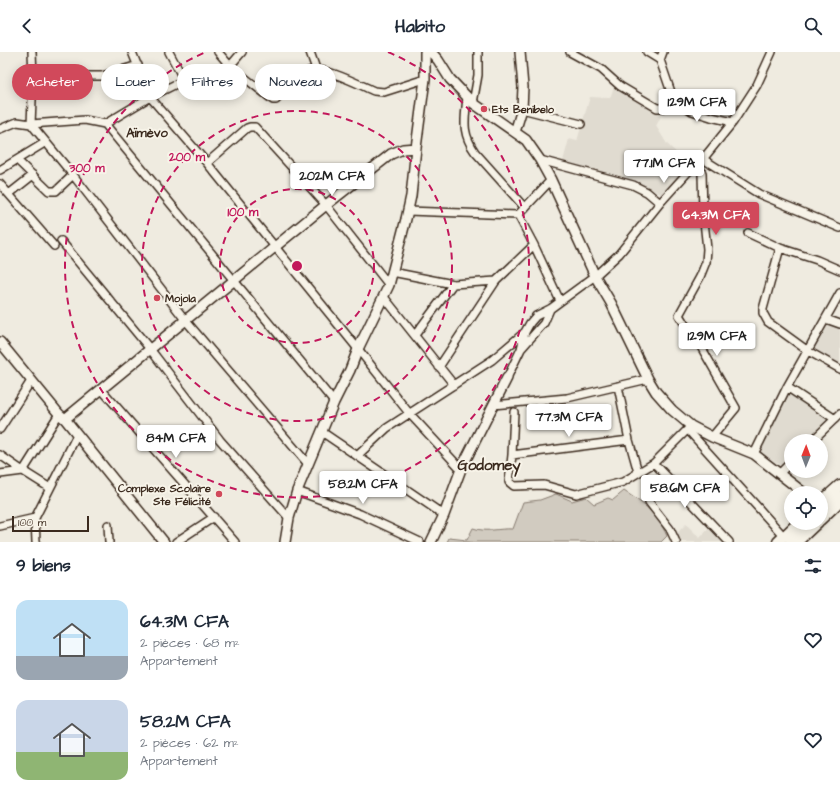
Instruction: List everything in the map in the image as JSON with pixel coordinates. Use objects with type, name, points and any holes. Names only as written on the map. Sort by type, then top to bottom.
[{"type":"highway","points":[[828,502],[840,485]]},
{"type":"highway","points":[[828,505],[840,496]]},
{"type":"highway","points":[[778,542],[791,530]]},
{"type":"highway","points":[[791,542],[804,530]]},
{"type":"main road","points":[[285,542],[289,518],[297,491],[334,402],[389,285],[408,211],[425,79],[425,52]]},
{"type":"main road","points":[[431,52],[450,79],[470,100],[526,140],[540,160],[551,180],[595,276],[611,303],[648,379],[663,400],[690,428],[754,454],[796,486]]},
{"type":"main road","points":[[515,132],[522,109],[523,87],[520,52]]},
{"type":"main road","points":[[62,417],[102,390],[326,205],[391,154],[403,148],[416,148]]},
{"type":"main road","points":[[0,342],[164,542]]},
{"type":"main road","points":[[431,542],[444,515],[461,469],[507,378]]},
{"type":"street","points":[[32,52],[32,64]]},
{"type":"street","points":[[132,52],[138,64]]},
{"type":"street","points":[[168,52],[177,68]]},
{"type":"street","points":[[218,52],[228,64]]},
{"type":"street","points":[[232,64],[242,52]]},
{"type":"street","points":[[310,52],[314,64]]},
{"type":"street","points":[[478,52],[478,74],[470,100],[464,131],[468,143],[475,152],[525,208]]},
{"type":"street","points":[[570,52],[601,69],[620,86],[657,108],[662,108],[673,98]]},
{"type":"street","points":[[647,52],[660,60]]},
{"type":"street","points":[[663,52],[660,60],[673,98],[692,111],[733,122]]},
{"type":"street","points":[[357,456],[386,428],[492,360],[524,332],[536,316],[550,309],[595,276],[619,254],[660,203],[688,172],[700,162],[733,122],[757,85],[770,53]]},
{"type":"street","points":[[336,75],[378,92],[384,92],[425,79]]},
{"type":"street","points":[[247,79],[255,86]]},
{"type":"street","points":[[32,100],[31,124],[73,175],[186,321],[308,464]]},
{"type":"street","points":[[105,124],[145,100]]},
{"type":"street","points":[[153,100],[207,163],[409,413],[461,469]]},
{"type":"street","points":[[522,109],[581,124]]},
{"type":"street","points":[[0,129],[17,122],[31,124],[85,120],[105,124],[334,402]]},
{"type":"street","points":[[207,163],[247,128],[255,127],[326,205],[389,285]]},
{"type":"street","points":[[0,170],[46,142]]},
{"type":"street","points":[[17,160],[49,191],[56,191],[73,175]]},
{"type":"street","points":[[540,160],[633,185],[647,192],[660,203]]},
{"type":"street","points":[[700,162],[759,194],[840,228]]},
{"type":"street","points":[[700,162],[707,249],[706,262],[700,277],[679,315],[689,331],[696,338],[736,408],[712,437]]},
{"type":"street","points":[[9,194],[33,175]]},
{"type":"street","points":[[408,211],[518,215],[551,180]]},
{"type":"street","points":[[0,184],[57,244],[150,350],[220,440],[289,518]]},
{"type":"street","points":[[518,215],[534,245],[560,301]]},
{"type":"street","points":[[748,234],[780,248],[817,260],[840,270]]},
{"type":"street","points":[[439,367],[496,281],[534,245]]},
{"type":"street","points":[[780,248],[763,313],[768,322],[808,351],[840,369]]},
{"type":"street","points":[[392,272],[453,284],[496,281]]},
{"type":"street","points":[[415,335],[453,284]]},
{"type":"street","points":[[754,454],[787,387],[840,293]]},
{"type":"street","points":[[384,297],[454,385]]},
{"type":"street","points":[[507,378],[521,349],[544,323],[550,309]]},
{"type":"street","points":[[826,319],[840,324]]},
{"type":"street","points":[[521,349],[524,332]]},
{"type":"street","points":[[493,405],[567,398],[648,379]]},
{"type":"street","points":[[1,423],[32,381]]},
{"type":"street","points":[[618,386],[629,440],[638,472]]},
{"type":"street","points":[[787,387],[837,416],[819,434]]},
{"type":"street","points":[[102,390],[235,542]]},
{"type":"street","points":[[514,412],[509,482],[514,486],[544,485],[576,494],[623,482],[654,463],[690,428],[780,532]]},
{"type":"street","points":[[0,474],[23,471],[62,417]]},
{"type":"street","points":[[322,432],[444,515]]},
{"type":"street","points":[[36,542],[35,518],[77,435]]},
{"type":"street","points":[[512,455],[629,440]]},
{"type":"street","points":[[0,455],[50,488]]},
{"type":"street","points":[[654,463],[729,542]]},
{"type":"street","points":[[780,473],[784,469]]},
{"type":"street","points":[[297,491],[360,514],[420,542]]},
{"type":"street","points":[[649,502],[670,530],[676,542]]},
{"type":"street","points":[[828,507],[840,503]]},
{"type":"street","points":[[176,542],[214,517]]},
{"type":"street","points":[[0,526],[35,518]]},
{"type":"street","points":[[108,525],[109,542]]},
{"type":"street","points":[[799,542],[812,530]]},
{"type":"shaded area","points":[[614,87],[661,116],[656,126],[667,144],[691,166],[661,194],[641,184],[563,161],[569,139],[577,141],[590,97],[610,98]]},
{"type":"shaded area","points":[[827,323],[840,327],[840,366],[813,349]]},
{"type":"shaded area","points":[[789,393],[828,417],[828,420],[814,434],[784,434],[784,463],[781,466],[761,452],[761,449]]},
{"type":"shaded area","points":[[624,491],[644,505],[659,521],[667,536],[661,542],[447,542],[449,538],[467,540],[473,528],[488,530],[513,529],[523,502],[540,500],[556,494],[572,501],[586,497],[594,504],[608,498],[613,500]]},
{"type":"shaded area","points":[[686,524],[700,538],[711,526],[725,542],[679,542],[673,537]]},
{"type":"place","name":"Ets Benibelo","points":[[484,109]]},
{"type":"place","name":"Mojola","points":[[157,298]]},
{"type":"place","name":"Complexe Scolaire Ste Félicité","points":[[219,494]]},
{"type":"district","name":"Aïmèvo","points":[[147,133]]},
{"type":"district","name":"Godomey","points":[[489,465]]}]
